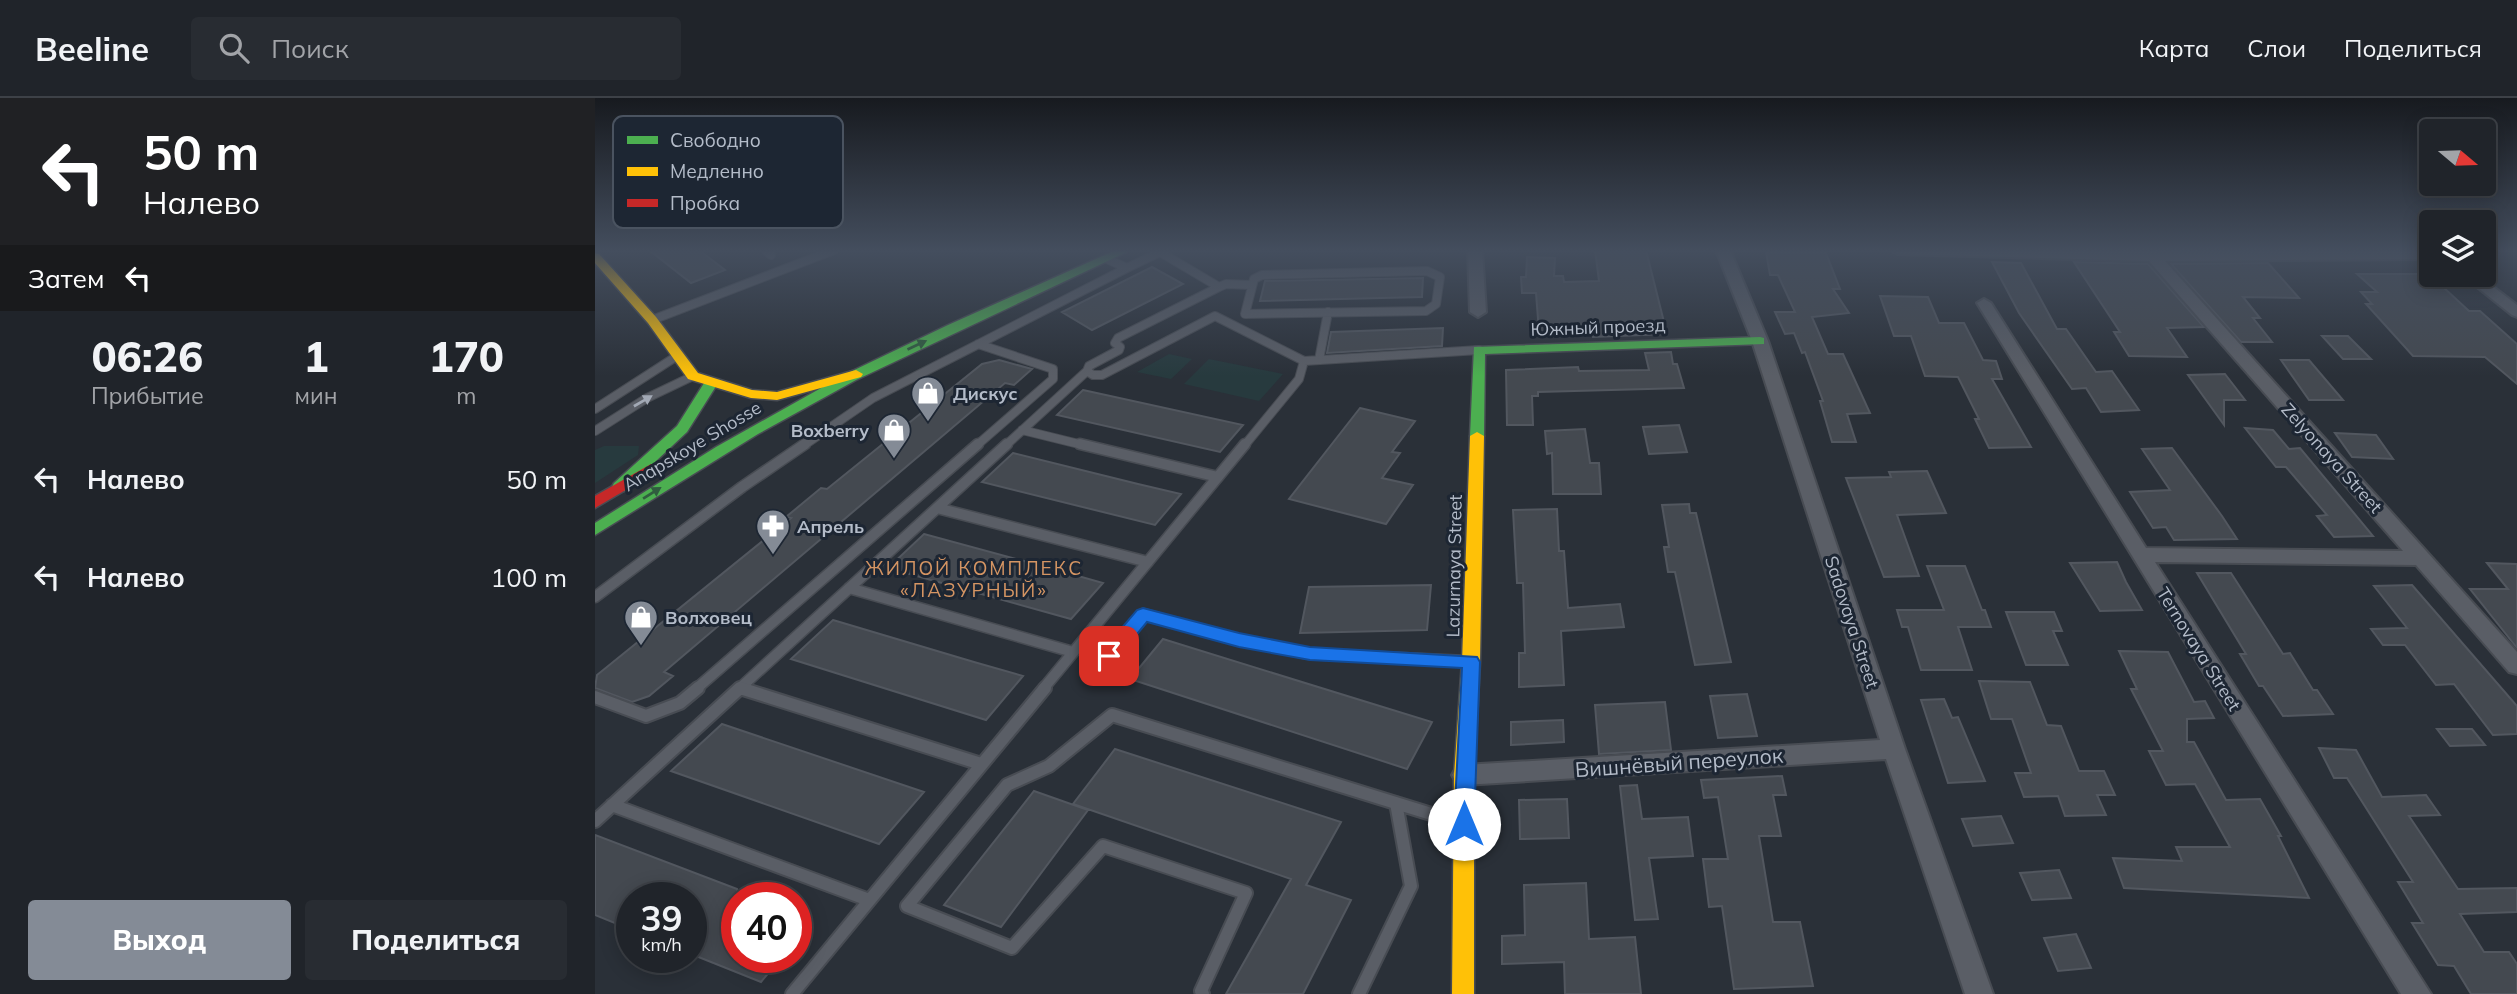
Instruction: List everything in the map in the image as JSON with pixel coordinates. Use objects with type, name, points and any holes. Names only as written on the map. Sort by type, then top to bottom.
[{"type":"main road","points":[[627,292],[652,320],[693,376],[751,394],[777,396],[856,374],[1035,292]]},
{"type":"main road","points":[[898,335],[997,292]]},
{"type":"main road","name":"Южный проезд","points":[[1479,350],[1760,341]]},
{"type":"main road","name":"Lazurnaya Street","points":[[1463,994],[1464,775],[1471,662],[1479,350]]},
{"type":"main road","points":[[777,396],[843,362]]},
{"type":"main road","name":"Anapskoye Shosse","points":[[595,530],[651,493],[811,397],[856,374]]},
{"type":"main road","points":[[615,491],[676,438],[695,414],[711,383]]},
{"type":"main road","name":"Anapskoye Shosse","points":[[757,408],[777,396]]},
{"type":"main road","name":"Anapskoye Shosse","points":[[595,502],[679,453]]},
{"type":"street","points":[[1477,292],[1478,312]]},
{"type":"street","name":"Sadovaya Street","points":[[1740,292],[1760,341],[1894,749],[1979,994]]},
{"type":"street","name":"Zelyonaya Street","points":[[2184,292],[2517,666]]},
{"type":"street","points":[[2491,292],[2517,312]]},
{"type":"street","name":"Ternovaya Street","points":[[1984,303],[2417,994]]},
{"type":"street","points":[[2140,555],[2420,558]]},
{"type":"street","name":"Вишнёвый переулок","points":[[1464,775],[1894,749]]},
{"type":"lane","points":[[652,320],[725,292]]},
{"type":"lane","points":[[595,597],[742,486],[873,398],[1081,292]]},
{"type":"lane","points":[[595,821],[1087,371],[1089,366],[1119,350],[1120,347],[1115,343],[1118,338],[1209,292]]},
{"type":"lane","points":[[1234,326],[1243,320],[1250,292]]},
{"type":"lane","points":[[1245,314],[1426,311],[1436,304],[1438,292]]},
{"type":"lane","points":[[1319,360],[1328,312]]},
{"type":"lane","points":[[1087,371],[1093,375],[1102,375],[1215,316],[1304,361],[1479,350]]},
{"type":"lane","points":[[595,697],[646,716],[680,703],[1053,379],[1053,369],[978,344]]},
{"type":"lane","points":[[595,409],[677,356]]},
{"type":"lane","points":[[792,994],[1299,379],[1304,361]]},
{"type":"lane","points":[[595,431],[647,398],[693,376]]},
{"type":"lane","points":[[1022,430],[1218,477]]},
{"type":"lane","points":[[937,508],[1148,562]]},
{"type":"lane","points":[[849,588],[1073,652]]},
{"type":"lane","points":[[1091,677],[1143,614],[1239,640],[1310,654],[1471,662]]},
{"type":"lane","points":[[740,688],[981,764]]},
{"type":"lane","points":[[1202,994],[1201,991],[1246,893],[1103,846],[1012,948],[907,906],[1007,785],[1049,766],[1112,715],[1464,824]]},
{"type":"lane","points":[[1359,994],[1411,886],[1396,803]]},
{"type":"lane","points":[[612,805],[869,900]]},
{"type":"green space","points":[[1169,354],[1192,359],[1171,379],[1137,372]]},
{"type":"green space","points":[[1209,359],[1283,374],[1259,401],[1184,384]]},
{"type":"green space","points":[[604,446],[639,446],[638,455],[595,483],[595,450]]},
{"type":"building","points":[[1102,292],[1168,292],[1092,330],[1062,312]]},
{"type":"building","points":[[1262,292],[1422,292],[1422,297],[1260,301]]},
{"type":"building","points":[[1656,292],[1667,334],[1593,337],[1592,330],[1539,332],[1536,293],[1522,293]]},
{"type":"building","points":[[1786,292],[1835,292],[1849,313],[1812,317],[1828,354],[1843,354],[1870,413],[1847,414],[1856,442],[1832,442],[1820,401],[1823,401],[1805,352],[1802,353],[1794,333],[1785,334],[1775,312],[1795,312]]},
{"type":"building","points":[[2008,292],[2037,292],[2057,329],[2066,329],[2096,372],[2112,371],[2139,410],[2101,412],[2086,388],[2072,389],[2019,313]]},
{"type":"building","points":[[2094,292],[2173,292],[2204,327],[2167,328],[2187,357],[2129,356],[2114,332],[2120,332]]},
{"type":"building","points":[[2196,292],[2294,292],[2299,298],[2243,297],[2260,318],[2253,318],[2272,342],[2241,342]]},
{"type":"building","points":[[2361,292],[2448,292],[2469,311],[2480,311],[2517,344],[2517,384],[2485,357],[2413,356],[2366,304],[2372,304]]},
{"type":"building","points":[[1880,296],[1928,297],[1939,323],[1964,323],[1983,360],[1996,361],[2002,379],[1992,379],[2031,447],[1989,448],[1975,419],[1979,419],[1958,377],[1925,376],[1911,336],[1894,336]]},
{"type":"building","points":[[1443,328],[1442,346],[1327,353],[1331,332]]},
{"type":"building","points":[[2322,336],[2348,336],[2371,359],[2343,359]]},
{"type":"building","points":[[1671,352],[1673,364],[1677,364],[1684,388],[1538,392],[1538,396],[1532,396],[1533,425],[1507,425],[1506,370],[1578,367],[1579,371],[1649,370],[1645,353]]},
{"type":"building","points":[[999,360],[1032,369],[1014,385],[1005,383],[664,672],[673,676],[649,696],[632,702],[595,688],[597,675],[791,518],[786,517],[821,488],[827,489],[982,364]]},
{"type":"building","points":[[2281,360],[2309,360],[2343,400],[2309,400]]},
{"type":"building","points":[[2225,374],[2245,400],[2224,400],[2224,425],[2188,375]]},
{"type":"building","points":[[1083,390],[1243,425],[1220,452],[1057,415]]},
{"type":"building","points":[[1360,408],[1415,421],[1392,452],[1400,453],[1382,478],[1413,485],[1386,524],[1289,499]]},
{"type":"building","points":[[1679,425],[1687,452],[1649,454],[1643,427]]},
{"type":"building","points":[[2245,428],[2273,430],[2289,449],[2300,448],[2373,536],[2334,537],[2317,516],[2327,515],[2286,467],[2276,467]]},
{"type":"building","points":[[1585,429],[1590,463],[1599,463],[1601,494],[1553,494],[1552,453],[1547,454],[1545,431]]},
{"type":"building","points":[[2335,433],[2376,435],[2393,459],[2352,457]]},
{"type":"building","points":[[2172,448],[2237,539],[2174,540],[2166,527],[2153,528],[2130,492],[2170,490],[2142,449]]},
{"type":"building","points":[[1013,453],[1181,494],[1155,525],[982,482]]},
{"type":"building","points":[[1927,471],[1946,513],[1897,515],[1919,576],[1884,577],[1846,478],[1891,477],[1889,472]]},
{"type":"building","points":[[1689,504],[1690,513],[1696,513],[1731,662],[1695,665],[1675,572],[1668,572],[1664,547],[1669,547],[1662,505]]},
{"type":"building","points":[[1557,509],[1559,551],[1564,551],[1568,608],[1620,604],[1624,627],[1561,631],[1564,685],[1519,687],[1519,653],[1525,653],[1523,583],[1517,583],[1513,510]]},
{"type":"building","points":[[924,534],[1103,583],[1071,619],[888,568]]},
{"type":"building","points":[[2117,562],[2142,610],[2100,611],[2070,563]]},
{"type":"building","points":[[2487,563],[2517,564],[2517,648],[2470,589],[2508,589]]},
{"type":"building","points":[[1927,566],[1965,566],[1982,610],[1985,610],[1991,627],[1958,627],[1972,670],[1921,670],[1908,627],[1902,627],[1897,610],[1944,610]]},
{"type":"building","points":[[2197,573],[2231,573],[2283,654],[2290,653],[2313,690],[2317,690],[2333,714],[2283,716],[2263,686],[2259,686],[2240,654],[2246,654]]},
{"type":"building","points":[[1431,585],[1427,630],[1300,633],[1309,587]]},
{"type":"building","points":[[2412,585],[2517,706],[2517,734],[2493,735],[2454,684],[2436,685],[2405,645],[2383,645],[2371,629],[2407,628],[2374,586]]},
{"type":"building","points":[[2006,612],[2054,612],[2062,631],[2053,631],[2068,665],[2026,665]]},
{"type":"building","points":[[833,620],[1023,676],[986,720],[791,659]]},
{"type":"building","points":[[1163,639],[1432,722],[1407,769],[1130,679]]},
{"type":"building","points":[[2119,651],[2168,652],[2194,702],[2205,701],[2214,718],[2187,719],[2187,742],[2194,742],[2226,800],[2260,799],[2281,836],[2278,836],[2309,898],[2124,888],[2113,858],[2182,861],[2176,847],[2230,847],[2195,784],[2166,785],[2149,751],[2163,751],[2131,689],[2137,689]]},
{"type":"building","points":[[1979,681],[2030,682],[2047,725],[2061,726],[2079,771],[2104,771],[2115,795],[2097,795],[2106,815],[2065,816],[2058,796],[2024,797],[2015,773],[2031,773],[2012,719],[1991,719]]},
{"type":"building","points":[[1747,694],[1757,736],[1718,738],[1710,696]]},
{"type":"building","points":[[1944,699],[1952,718],[1958,717],[1985,781],[1948,783],[1921,700]]},
{"type":"building","points":[[1665,702],[1671,750],[1599,754],[1595,705]]},
{"type":"building","points":[[1563,720],[1564,742],[1511,745],[1511,722]]},
{"type":"building","points":[[722,724],[924,792],[879,844],[671,771]]},
{"type":"building","points":[[2437,729],[2472,729],[2485,745],[2450,746]]},
{"type":"building","points":[[2319,748],[2356,750],[2382,797],[2426,795],[2440,815],[2409,816],[2458,889],[2517,888],[2517,912],[2460,914],[2484,952],[2509,952],[2517,964],[2517,994],[2471,994],[2454,966],[2438,965],[2412,923],[2423,923],[2398,882],[2413,882],[2347,778],[2334,778]]},
{"type":"building","points":[[1115,749],[1341,822],[1306,885],[1351,900],[1303,994],[1226,994],[1291,879],[1073,804]]},
{"type":"building","points":[[1782,776],[1786,795],[1773,795],[1781,836],[1759,836],[1773,922],[1800,922],[1813,986],[1734,989],[1722,906],[1709,907],[1703,859],[1728,859],[1718,797],[1704,798],[1701,780]]},
{"type":"building","points":[[1637,785],[1642,819],[1688,817],[1693,856],[1649,858],[1658,919],[1635,920],[1620,786]]},
{"type":"building","points":[[1034,791],[1088,810],[1001,927],[944,905]]},
{"type":"building","points":[[1567,799],[1569,838],[1520,839],[1519,800]]},
{"type":"building","points":[[2001,816],[2013,843],[1973,846],[1962,819]]},
{"type":"building","points":[[595,835],[721,883],[721,966],[707,960],[707,882],[616,882],[616,924],[595,915]]},
{"type":"building","points":[[2059,870],[2071,898],[2032,900],[2020,873]]},
{"type":"building","points":[[1586,883],[1589,939],[1635,937],[1641,994],[1565,994],[1564,962],[1502,964],[1502,936],[1525,935],[1524,885]]},
{"type":"building","points":[[2076,934],[2091,968],[2058,971],[2044,938]]},
{"type":"building","points":[[738,973],[769,973],[761,982]]},
{"type":"traffic: fast","points":[[595,530],[721,450],[851,377],[1032,292]]},
{"type":"traffic: fast","points":[[1477,436],[1479,350],[1760,341]]},
{"type":"traffic: fast","points":[[619,487],[682,429],[711,383]]},
{"type":"traffic: slow","points":[[627,292],[652,320],[693,376],[751,394],[777,396],[856,374]]},
{"type":"traffic: slow","points":[[1463,994],[1464,775],[1471,662],[1477,436]]},
{"type":"traffic: jam","points":[[595,503],[651,469]]},
{"type":"place","name":"Дискус","points":[[928,423]]},
{"type":"place","name":"Boxberry","points":[[894,460]]},
{"type":"place","name":"Апрель","points":[[773,556]]},
{"type":"place","name":"Волховец","points":[[641,647]]},
{"type":"district","name":"ЖИЛОЙ КОМПЛЕКС «ЛАЗУРНЫЙ»","points":[[974,579]]},
{"type":"route","points":[[1109,656],[1143,614],[1239,640],[1310,654],[1471,662],[1464,775],[1464,824]]}]
